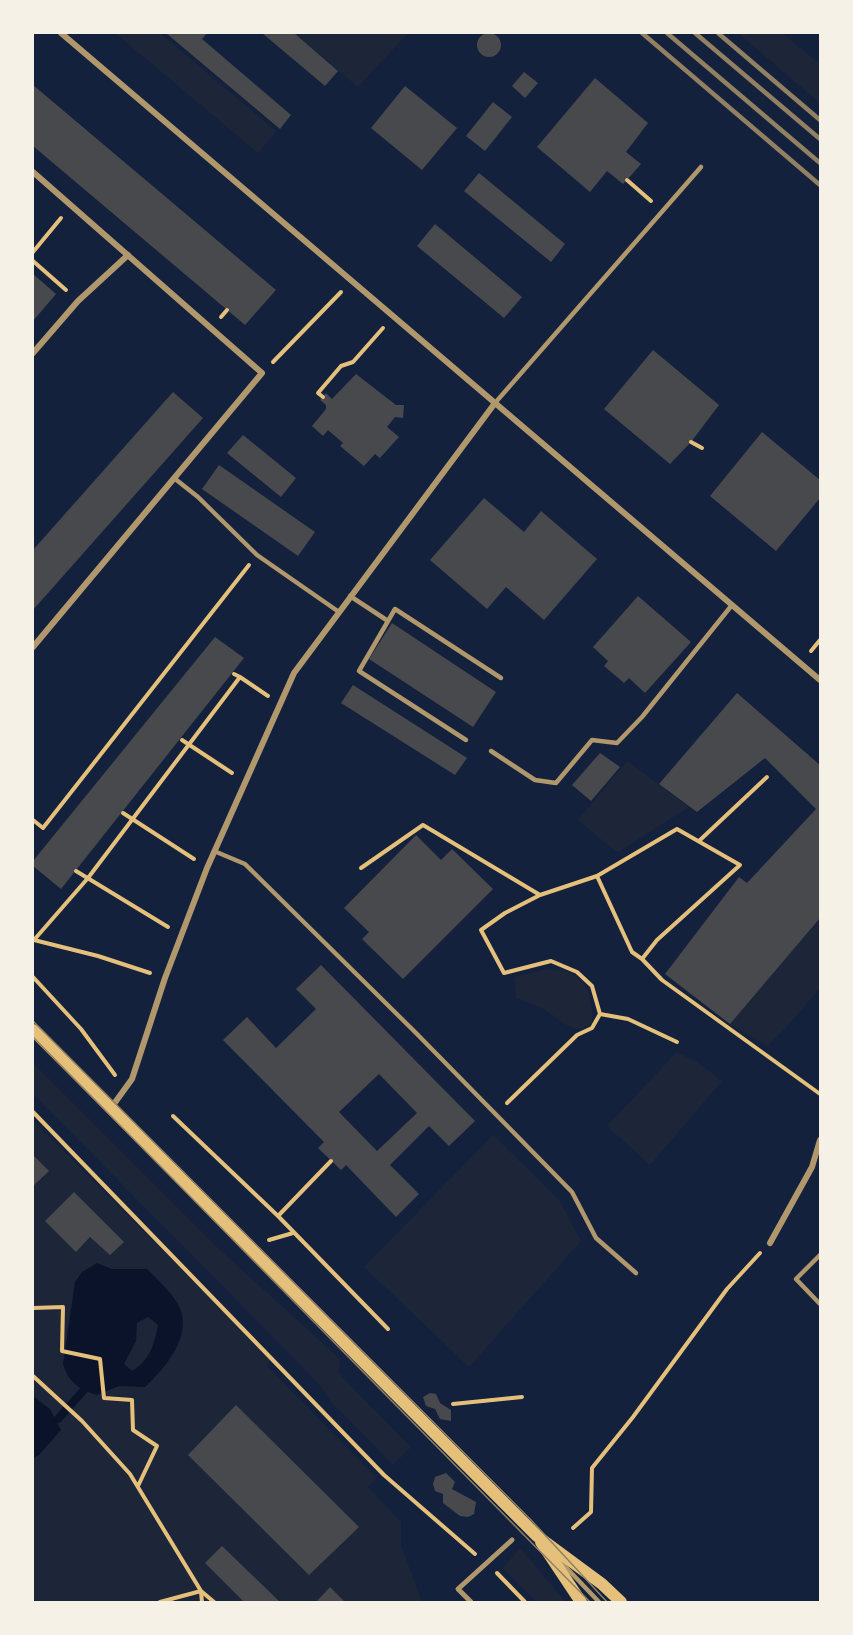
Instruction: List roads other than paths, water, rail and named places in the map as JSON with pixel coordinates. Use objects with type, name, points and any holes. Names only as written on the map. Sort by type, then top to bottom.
[{"type":"main road","points":[[33,1030],[537,1536],[594,1577],[621,1602]]},
{"type":"main road","points":[[537,1536],[581,1602]]},
{"type":"street","points":[[61,33],[820,680]]},
{"type":"street","points":[[33,172],[262,373],[33,647]]},
{"type":"street","points":[[33,352],[78,301],[128,255]]},
{"type":"street","points":[[111,1109],[132,1079],[165,978],[207,868],[294,674],[495,403]]},
{"type":"street","points":[[770,1243],[812,1167],[820,1140]]},
{"type":"street","points":[[471,1602],[458,1589],[512,1540]]},
{"type":"lane","points":[[495,403],[701,167]]},
{"type":"lane","points":[[173,478],[198,497],[257,555],[339,612]]},
{"type":"lane","points":[[350,596],[388,621]]},
{"type":"lane","points":[[491,751],[535,780],[556,783],[592,740],[617,742],[642,717],[732,604]]},
{"type":"lane","points":[[466,740],[359,671],[395,609],[501,678]]},
{"type":"lane","points":[[214,851],[245,864],[496,1114],[572,1192],[596,1238],[636,1273]]},
{"type":"lane","points":[[820,1255],[796,1279],[820,1304]]},
{"type":"lane","points":[[537,1536],[599,1602]]},
{"type":"waterway","points":[[58,1419],[83,1391]]},
{"type":"tram line","points":[[33,1021],[532,1521],[607,1602]]},
{"type":"tram line","points":[[33,1037],[590,1602]]},
{"type":"railway","points":[[642,33],[820,185]]},
{"type":"railway","points":[[667,33],[820,163]]},
{"type":"railway","points":[[695,33],[820,139]]},
{"type":"railway","points":[[718,33],[820,120]]}]
